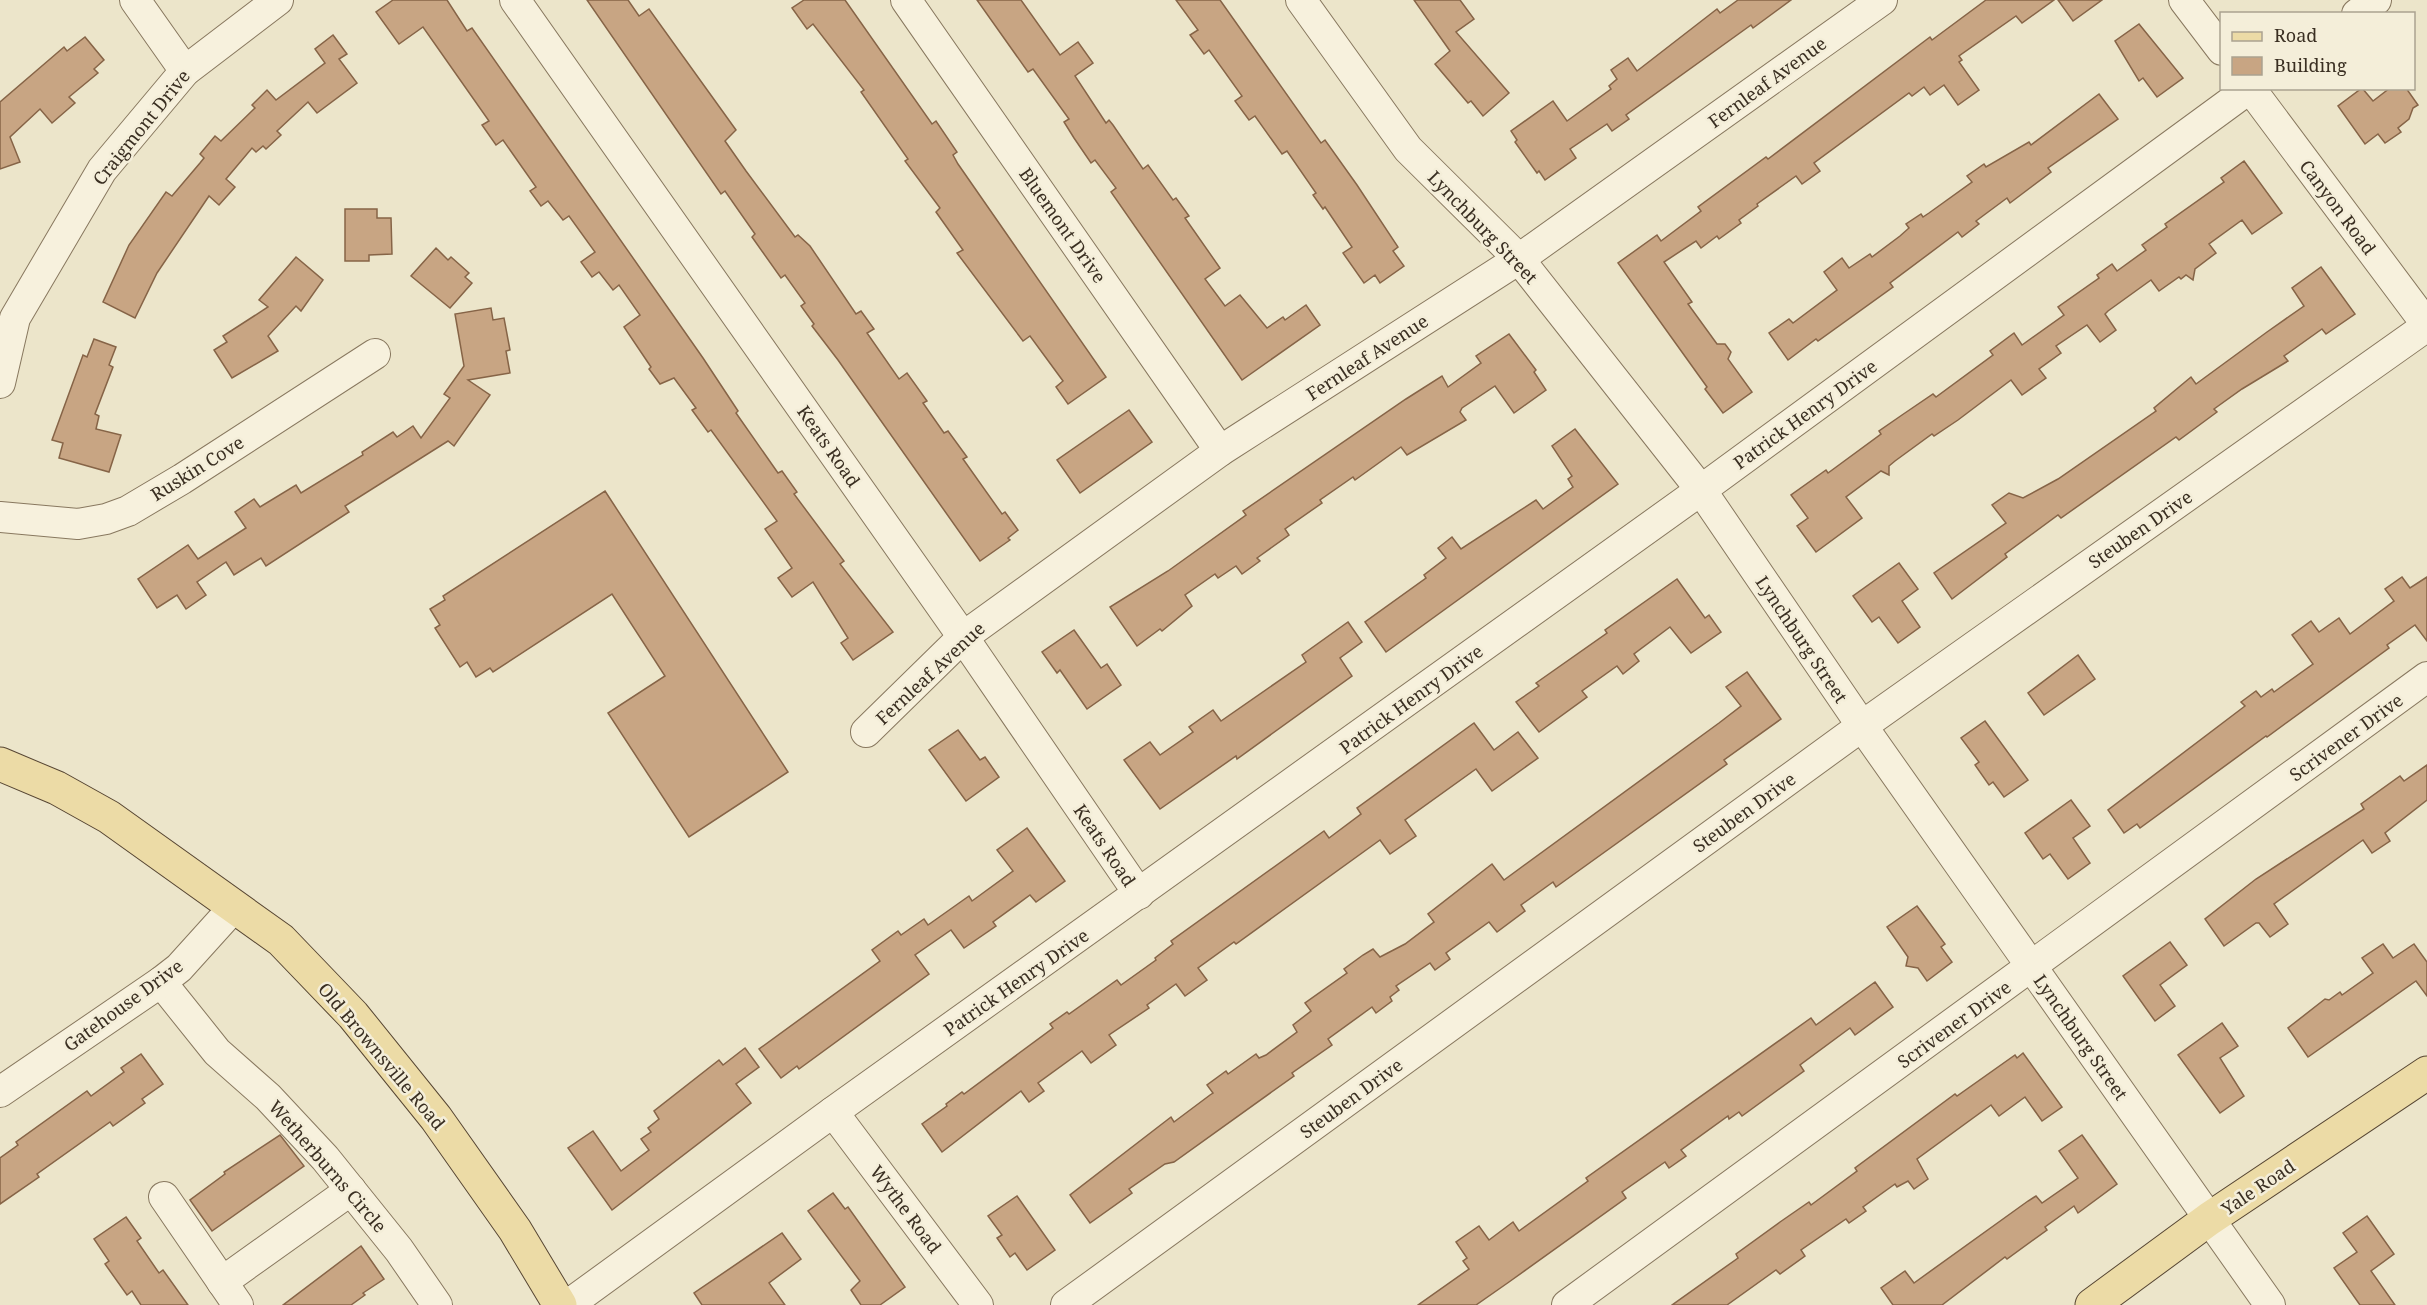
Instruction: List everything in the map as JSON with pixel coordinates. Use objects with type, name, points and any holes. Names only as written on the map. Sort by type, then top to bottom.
[{"type":"main road","name":"Old Brownsville Road","points":[[0,764],[57,788],[109,817],[281,940],[352,1015],[436,1118],[515,1230],[560,1305]]},
{"type":"main road","name":"Yale Road","points":[[2092,1305],[2209,1219],[2427,1073]]},
{"type":"street","points":[[135,0],[185,71]]},
{"type":"street","name":"Craigmont Drive","points":[[0,383],[8,315],[102,170],[185,71],[278,0]]},
{"type":"street","name":"Keats Road","points":[[514,0],[963,637],[1139,894]]},
{"type":"street","name":"Bluemont Drive","points":[[906,0],[1220,451]]},
{"type":"street","name":"Lynchburg Street","points":[[1301,0],[1408,149],[1519,259],[1701,490],[1862,726],[2270,1305]]},
{"type":"street","name":"Fernleaf Avenue","points":[[866,732],[963,637],[1220,451],[1519,259],[1882,0]]},
{"type":"street","points":[[2184,0],[2220,47]]},
{"type":"street","points":[[2360,12],[2376,0]]},
{"type":"street","name":"Patrick Henry Drive","points":[[568,1305],[833,1112],[1701,490],[2249,90]]},
{"type":"street","name":"Canyon Road","points":[[2251,90],[2427,326]]},
{"type":"street","name":"Steuben Drive","points":[[1066,1305],[1862,726],[2427,326]]},
{"type":"street","name":"Ruskin Cove","points":[[0,517],[78,524],[106,519],[128,510],[182,479],[375,354]]},
{"type":"street","name":"Scrivener Drive","points":[[1567,1305],[2032,968],[2427,677]]},
{"type":"street","name":"Gatehouse Drive","points":[[0,1092],[179,969],[235,906]]},
{"type":"street","name":"Wetherburns Circle","points":[[162,982],[217,1052],[268,1097],[351,1190],[399,1250],[437,1305]]},
{"type":"street","name":"Wythe Road","points":[[833,1112],[978,1305]]},
{"type":"street","points":[[164,1197],[230,1293],[351,1190]]},
{"type":"building","points":[[393,0],[447,0],[467,31],[472,28],[703,358],[738,411],[736,413],[778,473],[782,471],[797,492],[794,494],[844,561],[840,564],[893,632],[853,660],[841,643],[848,638],[813,582],[792,597],[778,578],[792,568],[765,529],[777,521],[711,430],[708,432],[692,410],[696,408],[674,378],[660,384],[649,369],[651,367],[624,327],[640,315],[619,285],[613,290],[599,272],[592,277],[581,262],[595,252],[569,216],[563,220],[548,201],[541,206],[530,191],[536,187],[503,140],[496,145],[482,125],[489,121],[423,27],[399,44],[376,12]]},
{"type":"building","points":[[587,0],[628,0],[639,16],[649,9],[736,130],[725,141],[746,171],[795,237],[798,235],[810,246],[856,314],[861,311],[874,329],[867,333],[899,379],[907,373],[927,401],[923,403],[944,433],[948,431],[967,457],[963,459],[1002,514],[1005,512],[1018,530],[1008,538],[1010,540],[980,561],[812,326],[814,324],[801,306],[805,303],[785,275],[781,278],[752,237],[755,234],[725,191],[721,194]]},
{"type":"building","points":[[804,0],[845,0],[932,124],[936,121],[957,152],[953,155],[958,164],[1106,377],[1068,404],[1056,387],[1063,381],[1030,336],[1023,341],[957,253],[963,250],[936,212],[940,208],[905,161],[908,159],[861,92],[864,90],[813,24],[807,29],[792,8]]},
{"type":"building","points":[[977,0],[1021,0],[1060,55],[1078,42],[1093,63],[1075,76],[1106,123],[1109,120],[1143,169],[1148,165],[1173,200],[1176,198],[1189,216],[1185,218],[1220,268],[1205,279],[1225,306],[1240,295],[1267,328],[1283,317],[1285,320],[1306,305],[1320,325],[1242,380],[1111,192],[1116,188],[1095,160],[1091,163],[1074,138],[1064,122],[1069,119],[1033,69],[1028,72]]},
{"type":"building","points":[[1176,0],[1220,0],[1321,143],[1325,140],[1357,185],[1398,247],[1393,251],[1404,266],[1380,283],[1375,275],[1364,283],[1343,253],[1352,247],[1325,207],[1323,209],[1313,195],[1316,193],[1287,151],[1282,154],[1255,116],[1249,120],[1235,101],[1242,96],[1209,50],[1204,54],[1190,35],[1198,30]]},
{"type":"building","points":[[1414,0],[1460,0],[1474,19],[1456,32],[1509,93],[1483,116],[1471,101],[1468,103],[1435,64],[1450,51]]},
{"type":"building","points":[[1738,0],[1791,0],[1753,28],[1751,25],[1626,115],[1629,119],[1612,131],[1607,124],[1570,149],[1576,158],[1545,180],[1539,171],[1537,173],[1515,142],[1517,140],[1511,131],[1553,101],[1567,121],[1611,89],[1609,86],[1617,79],[1611,70],[1628,58],[1637,71],[1717,9],[1720,13]]},
{"type":"building","points":[[1986,0],[2054,0],[2022,23],[2016,16],[1959,56],[1962,60],[1959,62],[1979,90],[1958,105],[1944,85],[1930,95],[1924,87],[1912,96],[1909,93],[1814,163],[1820,171],[1802,184],[1796,176],[1757,204],[1758,206],[1739,220],[1741,223],[1719,239],[1717,236],[1701,248],[1696,241],[1664,262],[1692,302],[1688,304],[1717,344],[1725,344],[1731,352],[1728,359],[1752,392],[1723,413],[1705,389],[1707,387],[1618,263],[1657,235],[1661,241],[1701,211],[1698,207],[1766,157],[1768,159],[1930,37],[1932,40]]},
{"type":"building","points":[[2058,0],[2102,0],[2073,21]]},
{"type":"building","points":[[2139,24],[2183,78],[2157,97],[2143,78],[2139,81],[2115,41]]},
{"type":"building","points":[[333,35],[347,54],[339,59],[357,83],[317,113],[308,102],[277,131],[281,135],[266,149],[263,146],[256,152],[252,148],[226,179],[235,187],[219,205],[209,196],[157,273],[135,318],[103,302],[129,245],[166,192],[172,196],[204,158],[200,154],[215,136],[221,141],[255,108],[252,105],[267,90],[276,100],[325,63],[315,49]]},
{"type":"building","points":[[85,37],[104,60],[94,69],[98,73],[69,97],[75,103],[52,123],[40,109],[10,137],[20,162],[0,169],[0,102],[64,47],[67,51]]},
{"type":"building","points":[[2359,90],[2364,90],[2373,101],[2387,90],[2407,90],[2418,105],[2413,108],[2409,119],[2398,128],[2401,132],[2385,143],[2378,134],[2365,144],[2338,106]]},
{"type":"building","points":[[2099,94],[2118,119],[2048,168],[2051,172],[2010,203],[2007,198],[1976,221],[1979,224],[1962,237],[1958,232],[1890,283],[1893,287],[1788,360],[1769,333],[1789,319],[1793,323],[1837,290],[1824,272],[1842,258],[1849,268],[1870,254],[1872,257],[1909,228],[1906,224],[1921,214],[1923,217],[1972,182],[1967,176],[1984,164],[1986,167],[2029,142],[2031,145]]},
{"type":"building","points":[[2244,161],[2282,213],[2252,234],[2242,220],[2209,244],[2216,253],[2195,269],[2193,280],[2186,275],[2181,279],[2179,277],[2159,291],[2151,280],[2105,314],[2116,330],[2100,342],[2087,325],[2056,346],[2061,353],[2039,369],[2046,378],[2022,395],[2011,380],[1958,420],[1934,436],[1932,434],[1895,461],[1889,466],[1889,475],[1881,471],[1846,497],[1862,518],[1816,552],[1797,526],[1808,518],[1791,495],[1826,470],[1828,473],[1881,434],[1879,431],[1933,394],[1936,397],[1993,355],[1990,351],[2014,333],[2022,345],[2064,315],[2058,307],[2099,278],[2097,275],[2112,264],[2117,271],[2146,250],[2142,245],[2167,227],[2165,224],[2224,182],[2221,178]]},
{"type":"building","points":[[345,209],[377,209],[377,218],[391,218],[392,254],[369,255],[369,261],[345,261]]},
{"type":"building","points":[[436,248],[448,260],[451,257],[469,273],[465,277],[472,283],[450,308],[411,276]]},
{"type":"building","points":[[296,257],[323,280],[301,311],[296,306],[268,336],[278,351],[232,378],[214,350],[227,342],[223,336],[268,307],[259,300]]},
{"type":"building","points":[[2321,267],[2355,314],[2326,334],[2322,329],[2284,356],[2288,361],[2214,409],[2217,412],[2179,440],[2176,437],[2061,518],[2058,515],[2005,554],[2007,557],[1952,599],[1934,573],[2006,523],[1992,505],[2009,493],[2023,498],[2058,479],[2156,411],[2154,408],[2191,377],[2196,384],[2304,306],[2292,288]]},
{"type":"building","points":[[491,308],[493,320],[504,318],[510,350],[506,351],[510,373],[468,380],[490,395],[454,446],[448,441],[345,506],[349,512],[266,566],[261,558],[234,575],[226,562],[197,582],[206,595],[186,609],[177,595],[157,608],[138,579],[188,545],[198,559],[246,528],[235,512],[254,499],[260,507],[296,485],[301,493],[363,455],[362,452],[393,432],[397,437],[413,426],[421,438],[450,398],[444,394],[464,366],[455,314]]},
{"type":"building","points":[[1509,334],[1536,370],[1534,372],[1546,390],[1514,413],[1495,386],[1462,408],[1460,412],[1466,420],[1407,455],[1401,447],[1355,480],[1353,477],[1320,500],[1322,503],[1285,529],[1289,535],[1257,558],[1260,561],[1242,574],[1236,566],[1218,578],[1215,574],[1185,595],[1192,606],[1162,631],[1160,629],[1137,646],[1110,607],[1168,571],[1246,515],[1243,511],[1406,399],[1442,376],[1448,387],[1481,363],[1476,356]]},
{"type":"building","points":[[94,339],[116,347],[109,365],[113,367],[95,414],[99,416],[96,429],[121,435],[109,472],[59,458],[63,443],[52,440],[83,355],[87,357]]},
{"type":"building","points":[[1129,410],[1152,442],[1080,493],[1057,460]]},
{"type":"building","points":[[1575,429],[1618,484],[1386,652],[1365,622],[1426,578],[1424,575],[1446,558],[1438,548],[1452,537],[1461,549],[1536,500],[1543,509],[1573,487],[1568,479],[1572,476],[1552,446]]},
{"type":"building","points":[[605,491],[788,772],[689,837],[608,713],[665,676],[612,594],[493,672],[490,668],[476,677],[467,662],[460,667],[435,628],[440,625],[430,609],[445,600],[443,596]]},
{"type":"building","points":[[1899,563],[1918,589],[1902,601],[1920,627],[1898,643],[1879,617],[1872,622],[1853,596]]},
{"type":"building","points":[[2402,577],[2410,588],[2427,577],[2427,641],[2415,625],[2387,645],[2389,648],[2140,828],[2137,824],[2124,833],[2108,810],[2245,706],[2241,702],[2256,691],[2261,697],[2272,689],[2274,692],[2313,664],[2292,635],[2311,621],[2319,632],[2339,618],[2350,634],[2394,601],[2385,589]]},
{"type":"building","points":[[1677,579],[1705,618],[1709,615],[1721,632],[1691,653],[1670,627],[1634,654],[1639,661],[1623,674],[1617,666],[1582,691],[1587,697],[1539,732],[1516,702],[1539,686],[1536,683],[1607,633],[1605,630]]},
{"type":"building","points":[[1348,622],[1362,642],[1340,658],[1352,676],[1237,759],[1236,756],[1160,809],[1124,760],[1150,742],[1160,755],[1193,732],[1189,727],[1213,710],[1221,721],[1306,662],[1302,655]]},
{"type":"building","points":[[1074,630],[1101,668],[1107,664],[1121,685],[1087,709],[1060,670],[1057,673],[1042,652]]},
{"type":"building","points":[[2078,655],[2095,679],[2044,715],[2028,693]]},
{"type":"building","points":[[1747,672],[1781,719],[1724,760],[1727,764],[1556,887],[1553,882],[1521,905],[1525,911],[1497,932],[1489,922],[1446,953],[1450,959],[1435,970],[1430,963],[1396,986],[1399,990],[1390,997],[1392,1001],[1376,1013],[1372,1007],[1328,1039],[1332,1045],[1292,1073],[1294,1076],[1174,1162],[1165,1164],[1129,1189],[1132,1193],[1090,1223],[1070,1195],[1171,1117],[1174,1122],[1213,1093],[1207,1085],[1226,1071],[1228,1074],[1256,1054],[1259,1058],[1266,1055],[1297,1032],[1293,1025],[1311,1011],[1305,1003],[1347,973],[1344,969],[1363,955],[1373,949],[1380,957],[1405,944],[1434,922],[1428,914],[1492,864],[1504,880],[1719,723],[1741,706],[1726,687]]},
{"type":"building","points":[[1985,721],[2028,780],[2004,797],[1993,782],[1989,785],[1975,765],[1979,762],[1961,738]]},
{"type":"building","points":[[1474,723],[1494,750],[1518,732],[1538,758],[1492,791],[1476,769],[1405,820],[1416,836],[1390,854],[1380,840],[1236,944],[1234,942],[1198,968],[1207,980],[1185,996],[1176,984],[1147,1005],[1149,1008],[1109,1035],[1116,1045],[1091,1063],[1082,1051],[1038,1083],[1044,1091],[1029,1102],[1021,1091],[942,1152],[922,1124],[947,1106],[946,1104],[962,1092],[964,1094],[1053,1028],[1050,1024],[1067,1012],[1069,1014],[1117,980],[1121,985],[1156,960],[1155,958],[1173,944],[1171,941],[1324,831],[1329,838],[1361,814],[1357,808]]},
{"type":"building","points":[[958,730],[980,760],[985,757],[999,777],[966,801],[929,750]]},
{"type":"building","points":[[2427,765],[2427,800],[2385,833],[2390,841],[2372,853],[2363,840],[2274,904],[2288,924],[2270,937],[2259,923],[2256,923],[2224,946],[2205,919],[2256,879],[2364,809],[2361,804],[2400,776],[2404,781]]},
{"type":"building","points":[[2071,800],[2090,826],[2073,838],[2090,863],[2068,879],[2050,854],[2043,859],[2025,833]]},
{"type":"building","points":[[1027,828],[1065,881],[1036,902],[1030,895],[993,922],[996,926],[964,948],[951,930],[915,955],[929,974],[799,1069],[797,1066],[781,1078],[759,1049],[880,961],[872,950],[898,931],[901,935],[924,919],[928,925],[969,896],[972,901],[1013,871],[997,850]]},
{"type":"building","points":[[1917,906],[1945,944],[1941,947],[1952,962],[1927,981],[1918,968],[1906,966],[1908,957],[1887,927]]},
{"type":"building","points":[[2170,942],[2187,965],[2160,985],[2175,1006],[2155,1021],[2123,976]]},
{"type":"building","points":[[2383,944],[2393,958],[2414,944],[2427,962],[2427,996],[2416,981],[2308,1057],[2288,1028],[2325,999],[2329,1000],[2340,992],[2342,995],[2373,973],[2362,958]]},
{"type":"building","points":[[1875,982],[1893,1007],[1855,1035],[1850,1028],[1800,1065],[1804,1071],[1742,1116],[1739,1112],[1729,1119],[1728,1116],[1681,1150],[1686,1156],[1669,1168],[1665,1162],[1622,1192],[1626,1198],[1509,1282],[1476,1305],[1418,1305],[1469,1269],[1463,1261],[1467,1258],[1456,1242],[1479,1226],[1489,1240],[1513,1222],[1519,1231],[1588,1181],[1586,1178],[1811,1018],[1816,1025]]},
{"type":"building","points":[[2222,1023],[2238,1046],[2220,1058],[2244,1096],[2220,1113],[2178,1055]]},
{"type":"building","points":[[745,1048],[759,1067],[736,1084],[751,1103],[612,1210],[568,1148],[593,1131],[621,1171],[649,1150],[641,1139],[651,1132],[648,1128],[659,1119],[654,1111],[719,1060],[723,1065]]},
{"type":"building","points":[[2023,1053],[2062,1107],[2042,1121],[2025,1097],[1999,1116],[1991,1105],[1917,1159],[1928,1179],[1914,1189],[1908,1181],[1897,1187],[1895,1184],[1863,1207],[1866,1211],[1849,1223],[1846,1219],[1801,1250],[1805,1256],[1780,1274],[1776,1270],[1727,1305],[1672,1305],[1738,1258],[1736,1254],[1780,1222],[1809,1202],[1811,1205],[1857,1171],[1855,1168],[1955,1094],[1957,1096],[2015,1055],[2017,1058]]},
{"type":"building","points":[[141,1054],[163,1084],[142,1099],[145,1103],[113,1126],[110,1122],[37,1174],[39,1177],[0,1204],[0,1158],[18,1145],[16,1142],[87,1091],[91,1096],[124,1072],[121,1068]]},
{"type":"building","points":[[280,1135],[304,1166],[212,1231],[190,1200],[225,1174],[224,1172]]},
{"type":"building","points":[[2082,1135],[2117,1184],[2078,1213],[2074,1206],[2045,1227],[2047,1230],[2007,1259],[2005,1257],[1942,1305],[1893,1305],[1881,1288],[1905,1271],[1914,1283],[2028,1201],[2036,1196],[2042,1203],[2078,1178],[2059,1151]]},
{"type":"building","points":[[833,1193],[845,1209],[848,1207],[905,1287],[880,1305],[861,1305],[851,1290],[860,1281],[808,1211]]},
{"type":"building","points":[[1017,1196],[1055,1250],[1027,1270],[1015,1253],[1010,1257],[997,1238],[1002,1235],[988,1216]]},
{"type":"building","points":[[2367,1216],[2394,1254],[2371,1271],[2395,1305],[2360,1305],[2334,1268],[2357,1252],[2343,1233]]},
{"type":"building","points":[[126,1217],[141,1238],[137,1241],[159,1273],[163,1270],[188,1305],[141,1305],[132,1291],[127,1295],[105,1264],[109,1261],[94,1239]]},
{"type":"building","points":[[782,1233],[801,1259],[769,1283],[785,1305],[702,1305],[694,1293]]},
{"type":"building","points":[[361,1246],[384,1279],[363,1293],[365,1295],[351,1305],[283,1305]]}]
